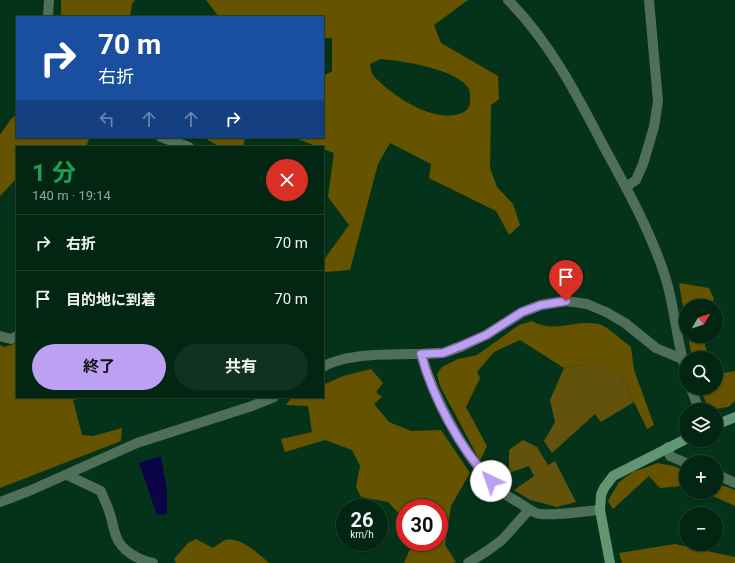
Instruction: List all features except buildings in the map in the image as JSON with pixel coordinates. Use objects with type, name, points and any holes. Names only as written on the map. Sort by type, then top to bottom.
[{"type":"main road","points":[[723,422],[735,417]]},
{"type":"main road","points":[[610,563],[600,510],[601,495],[604,488],[613,476],[679,442]]},
{"type":"street","points":[[48,16],[49,0]]},
{"type":"street","points":[[508,0],[533,28],[555,58],[626,187],[655,246],[666,278],[681,351]]},
{"type":"street","points":[[626,187],[636,180],[643,164],[654,127],[658,101],[649,0]]},
{"type":"street","points":[[164,138],[186,146]]},
{"type":"street","points":[[325,363],[343,359],[389,354],[443,353],[486,335],[522,312],[541,305],[566,301],[587,304],[606,312],[625,323],[656,348],[679,358]]},
{"type":"street","points":[[0,336],[11,339],[16,336]]},
{"type":"street","points":[[421,354],[427,376],[446,416],[480,470],[502,492],[529,510],[538,513],[600,510]]},
{"type":"street","points":[[0,502],[67,475],[137,442],[252,406],[272,398]]},
{"type":"street","points":[[668,447],[670,456],[679,460]]},
{"type":"street","points":[[67,475],[100,491],[109,510],[116,537],[120,544],[131,554],[153,563]]},
{"type":"street","points":[[723,477],[735,483]]},
{"type":"street","points":[[468,563],[502,540],[529,510]]},
{"type":"shaded area","points":[[61,0],[135,0],[132,4],[130,16],[61,16]]},
{"type":"shaded area","points":[[206,0],[468,0],[434,25],[441,43],[498,76],[499,99],[491,105],[490,168],[497,187],[513,204],[520,225],[509,235],[496,211],[429,178],[431,164],[390,143],[378,164],[350,270],[325,272],[324,260],[349,225],[328,197],[334,153],[324,149],[324,146],[316,146],[296,138],[324,138],[324,75],[332,71],[332,38],[324,38],[324,16],[218,16]],"holes":[[[381,59],[415,64],[442,71],[463,82],[470,91],[469,107],[462,113],[452,115],[441,115],[419,109],[390,91],[375,77],[370,64]]]},
{"type":"shaded area","points":[[16,115],[16,138],[90,138],[86,146],[16,146],[16,180],[0,196],[0,135],[11,119]]},
{"type":"shaded area","points":[[205,138],[245,138],[243,146],[218,146]]},
{"type":"shaded area","points":[[679,283],[709,288],[714,299],[682,299]]},
{"type":"shaded area","points":[[532,321],[540,325],[548,326],[581,323],[598,324],[610,330],[631,347],[634,370],[654,425],[647,429],[621,375],[604,365],[585,365],[564,368],[520,340],[494,352],[477,372],[480,378],[466,407],[487,446],[480,461],[440,386],[437,374],[442,367],[458,359],[477,355],[519,325]]},
{"type":"shaded area","points":[[16,343],[16,398],[81,398],[73,400],[82,435],[93,436],[122,428],[121,441],[0,488],[0,345],[4,347]]},
{"type":"shaded area","points":[[689,343],[705,343],[706,351],[691,351]]},
{"type":"shaded area","points":[[585,365],[604,365],[621,375],[634,402],[601,422],[595,414],[552,453],[544,441],[555,422],[550,400],[564,368]]},
{"type":"shaded area","points":[[371,369],[383,383],[376,392],[382,397],[374,404],[389,422],[411,431],[441,430],[470,473],[451,506],[448,526],[448,499],[396,499],[396,510],[388,502],[388,499],[361,497],[356,487],[360,466],[352,450],[325,440],[285,452],[281,439],[312,432],[308,406],[286,405],[291,398],[324,398],[324,385],[343,376]]},
{"type":"shaded area","points":[[735,371],[735,401],[728,407],[723,408],[723,403],[706,403],[702,395],[723,395],[723,373]]},
{"type":"shaded area","points":[[523,440],[537,447],[548,465],[555,461],[576,502],[557,507],[530,500],[514,490],[534,476],[529,466],[509,473],[509,450]]},
{"type":"shaded area","points":[[161,456],[167,491],[167,514],[157,515],[139,463]]},
{"type":"shaded area","points":[[658,463],[673,466],[679,468],[679,486],[660,488],[649,476],[613,509],[608,501],[619,482],[633,472]]},
{"type":"shaded area","points":[[723,486],[735,490],[735,506],[720,499],[723,499]]},
{"type":"shaded area","points":[[196,539],[213,548],[223,541],[235,540],[248,546],[269,563],[176,563],[174,559],[188,543]]},
{"type":"shaded area","points":[[675,544],[679,545],[679,551],[707,551],[735,557],[735,563],[622,563],[619,553]]},
{"type":"shaded area","points":[[448,550],[456,562],[453,563],[404,563],[409,551],[448,551]]},
{"type":"route","points":[[491,481],[480,470],[446,416],[427,376],[421,354],[443,353],[486,335],[522,312],[541,305],[566,301]]}]
